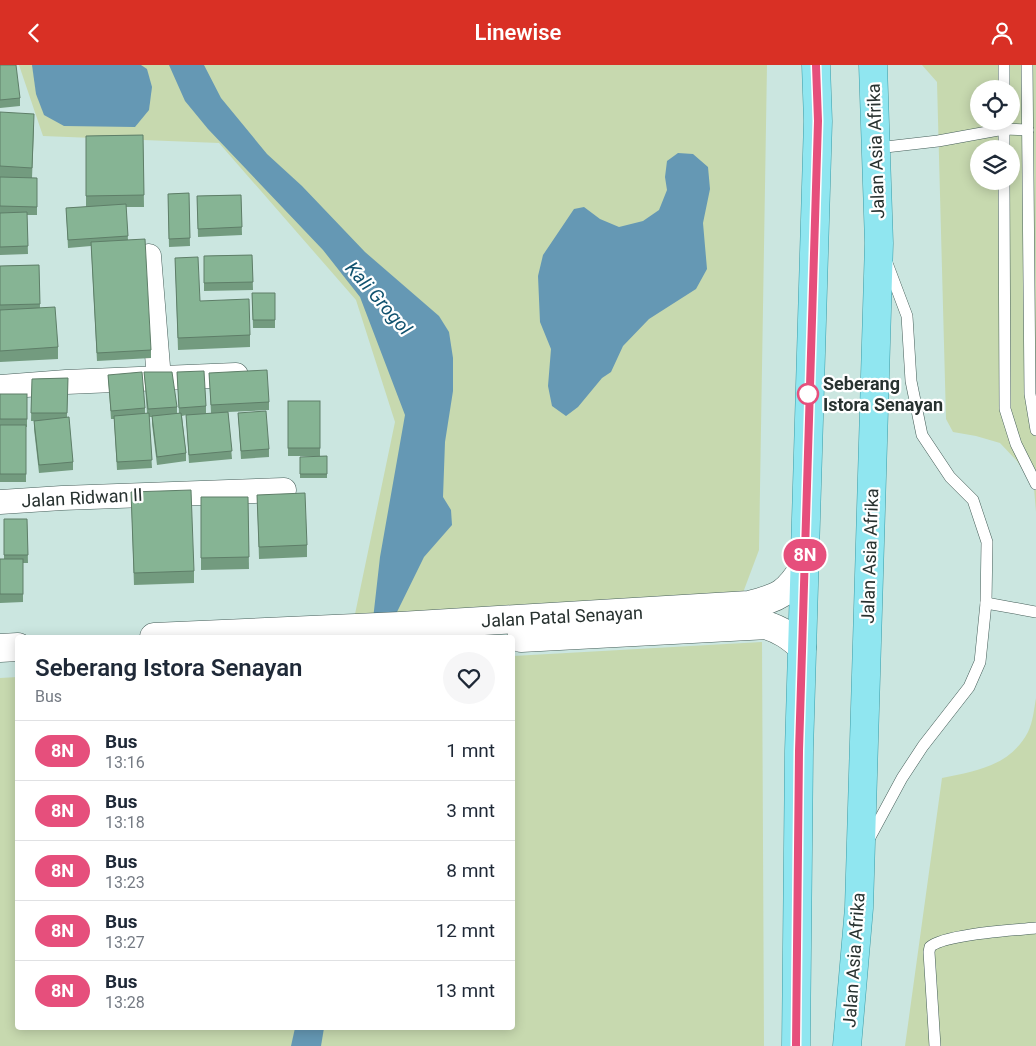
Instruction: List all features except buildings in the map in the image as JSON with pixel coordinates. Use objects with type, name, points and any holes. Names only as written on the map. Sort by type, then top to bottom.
[{"type":"main road","points":[[796,1046],[799,751],[808,388],[818,121],[816,65]]},
{"type":"main road","name":"Jalan Asia Afrika","points":[[847,1046],[859,908],[879,243],[873,65]]},
{"type":"main road","name":"Jalan Patal Senayan","points":[[195,635],[400,626],[749,605],[780,595],[791,587],[804,567]]},
{"type":"main road","name":"Jalan Patal Senayan","points":[[515,638],[766,625],[789,635],[802,647]]},
{"type":"main road","points":[[0,648],[15,647]]},
{"type":"main road","points":[[0,663],[15,662]]},
{"type":"main road","points":[[843,1046],[852,998]]},
{"type":"main road","points":[[852,998],[857,1046]]},
{"type":"street","points":[[149,256],[158,379]]},
{"type":"street","points":[[0,387],[236,375]]},
{"type":"street","name":"Jalan Ridwan II","points":[[0,502],[62,498],[284,491]]},
{"type":"lane","points":[[1004,65],[1004,80]]},
{"type":"lane","points":[[1027,65],[1030,394],[1036,430]]},
{"type":"lane","points":[[1020,128],[1028,130]]},
{"type":"lane","points":[[877,148],[938,141],[983,130]]},
{"type":"lane","points":[[1004,190],[1005,409],[1016,444],[1036,485]]},
{"type":"lane","points":[[861,855],[902,778],[923,746],[969,687],[980,663],[986,603],[987,543],[973,500],[950,477],[922,435],[911,381],[906,316],[879,243]]},
{"type":"lane","points":[[986,603],[1036,612]]},
{"type":"lane","points":[[935,1046],[930,947],[944,940],[990,932],[1036,928]]},
{"type":"green space","points":[[19,65],[767,65],[759,550],[741,598],[354,619],[395,422],[356,300],[219,143],[43,136]]},
{"type":"green space","points":[[922,65],[1036,65],[1036,512],[1034,488],[1017,461],[1000,443],[953,432],[946,419],[937,82]]},
{"type":"green space","points":[[762,642],[764,1046],[0,1046],[0,678],[15,677],[15,1030],[515,1030],[515,656]]},
{"type":"green space","points":[[1036,698],[1036,1046],[905,1046],[942,778],[967,773],[991,765],[1012,753],[1028,732]]},
{"type":"water","points":[[32,65],[141,65],[147,69],[152,87],[149,110],[135,127],[64,126],[44,115],[36,94]]},
{"type":"water","name":"Kali Grogol","points":[[169,65],[204,65],[221,98],[267,154],[302,186],[365,252],[439,316],[449,332],[453,358],[453,391],[445,442],[443,497],[451,510],[452,525],[424,557],[397,612],[395,635],[371,635],[380,557],[405,415],[360,297],[323,250],[208,129],[185,101]]},
{"type":"water","points":[[678,153],[693,154],[708,167],[710,189],[703,223],[707,269],[696,289],[649,319],[623,346],[611,372],[602,378],[578,407],[566,416],[552,406],[548,386],[551,349],[540,322],[538,276],[543,255],[574,209],[584,207],[600,219],[619,227],[643,221],[659,210],[667,190],[665,177],[667,161]]},
{"type":"water","points":[[295,1030],[324,1030],[321,1046],[291,1046]]},
{"type":"bus line","name":"8N","points":[[796,1046],[799,751],[808,388],[818,121],[816,65]]},
{"type":"place","name":"Seberang Istora Senayan","points":[[808,394]]}]
